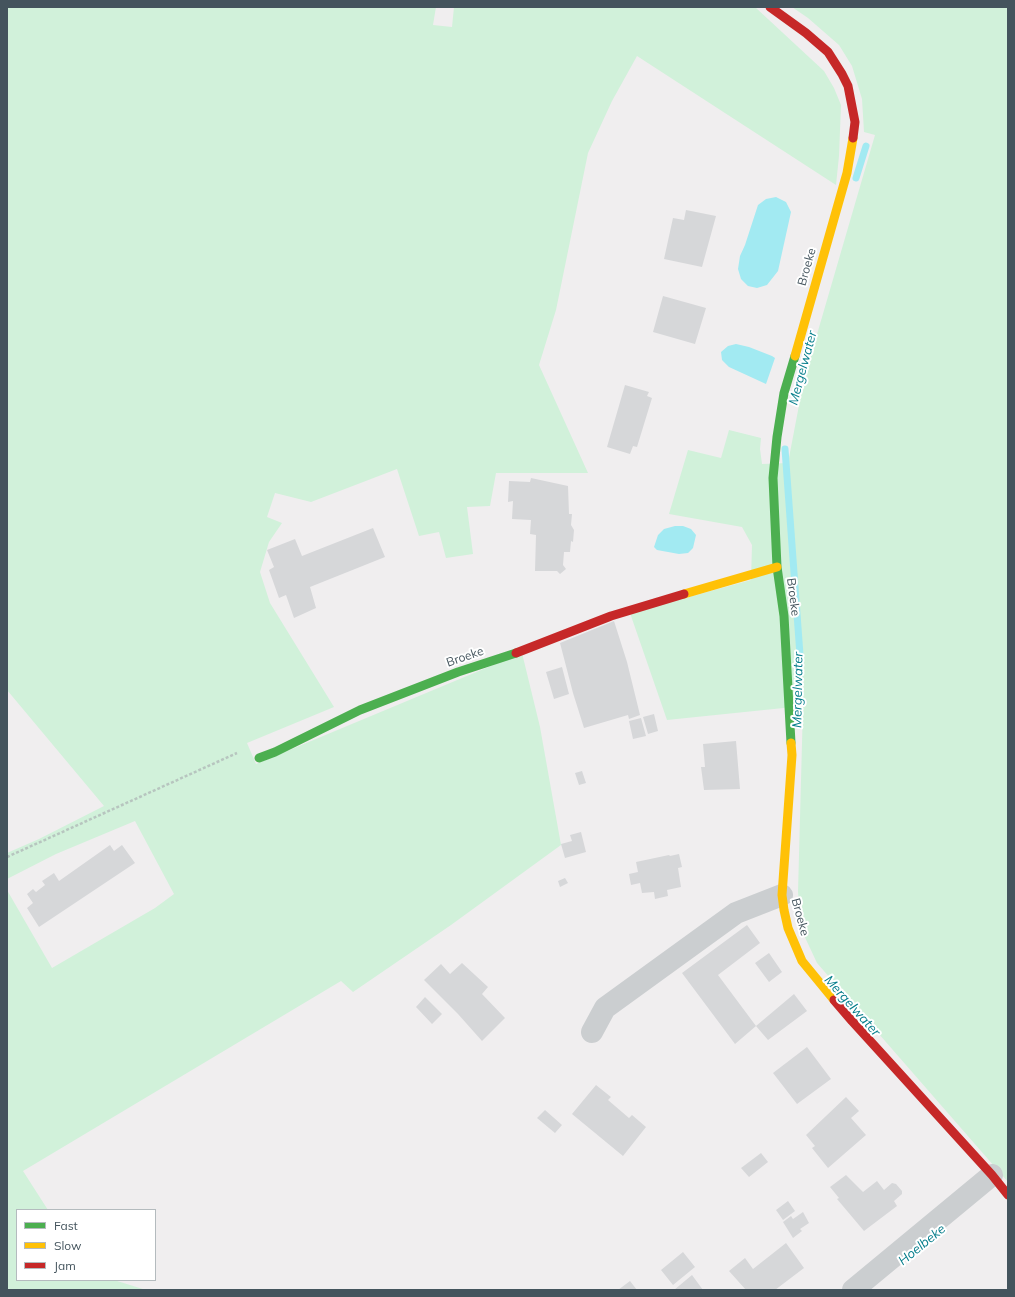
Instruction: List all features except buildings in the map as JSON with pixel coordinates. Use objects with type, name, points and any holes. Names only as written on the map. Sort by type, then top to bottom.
[{"type":"street","name":"Broeke","points":[[770,7],[806,33],[828,52],[848,86],[855,122],[847,173],[784,393],[777,437],[773,478],[777,567],[786,643],[792,755],[782,895],[788,928],[802,961],[852,1021],[992,1175],[1008,1195]]},
{"type":"street","name":"Broeke","points":[[259,758],[275,752],[360,710],[458,672],[518,652],[611,616],[777,567]]},
{"type":"street","points":[[592,1032],[605,1008],[736,913],[782,895]]},
{"type":"street","points":[[853,1290],[992,1175]]},
{"type":"path","points":[[7,857],[238,753],[254,752],[259,758]]},
{"type":"green space","points":[[7,7],[436,7],[433,25],[452,27],[454,7],[755,7],[824,71],[834,88],[841,105],[836,185],[637,56],[612,101],[588,153],[556,310],[539,365],[588,473],[496,473],[490,506],[467,507],[473,554],[446,558],[439,532],[419,536],[397,469],[311,502],[275,493],[267,517],[282,523],[269,542],[260,572],[270,603],[334,707],[247,743],[256,764],[522,653],[540,727],[561,845],[451,925],[353,992],[341,981],[23,1171],[47,1209],[16,1209],[16,1281],[117,1281],[146,1290],[7,1290],[7,890],[52,968],[155,908],[174,894],[135,821],[56,854],[7,879],[7,853],[39,839],[104,806],[7,690]]},
{"type":"green space","points":[[792,7],[1008,7],[1008,1182],[817,963],[802,931],[798,892],[803,706],[667,720],[630,613],[751,580],[752,545],[742,527],[669,514],[688,450],[721,458],[729,430],[761,438],[760,449],[762,464],[788,463],[804,379],[875,135],[864,132],[862,99],[852,66],[839,45],[808,18]]},
{"type":"water","points":[[776,197],[786,202],[791,212],[778,271],[767,285],[757,288],[748,286],[741,279],[738,269],[740,256],[758,205],[766,199]]},
{"type":"water","points":[[736,344],[749,347],[775,358],[766,384],[729,367],[722,360],[721,352],[728,346]]},
{"type":"water","points":[[675,526],[683,526],[691,529],[696,535],[693,548],[688,553],[679,554],[657,550],[654,547],[658,535],[664,529]]},
{"type":"waterway","name":"Mergelwater","points":[[856,178],[866,146]]},
{"type":"waterway","name":"Mergelwater","points":[[785,449],[800,655],[799,688]]},
{"type":"traffic: fast","points":[[791,743],[784,616],[777,567],[773,478],[777,437],[784,393],[795,356]]},
{"type":"traffic: fast","points":[[259,758],[275,752],[360,710],[458,672],[516,653]]},
{"type":"traffic: slow","points":[[795,356],[847,173],[853,138]]},
{"type":"traffic: slow","points":[[684,594],[777,567]]},
{"type":"traffic: slow","points":[[791,743],[792,755],[782,895],[784,910],[788,928],[802,961],[834,1000]]},
{"type":"traffic: jam","points":[[770,7],[806,33],[828,52],[842,74],[848,86],[855,122],[853,138]]},
{"type":"traffic: jam","points":[[516,653],[611,616],[684,594]]},
{"type":"traffic: jam","points":[[834,1000],[992,1175],[1008,1195]]},
{"type":"water label","name":"Hoelbeke","points":[[922,1245]]}]
